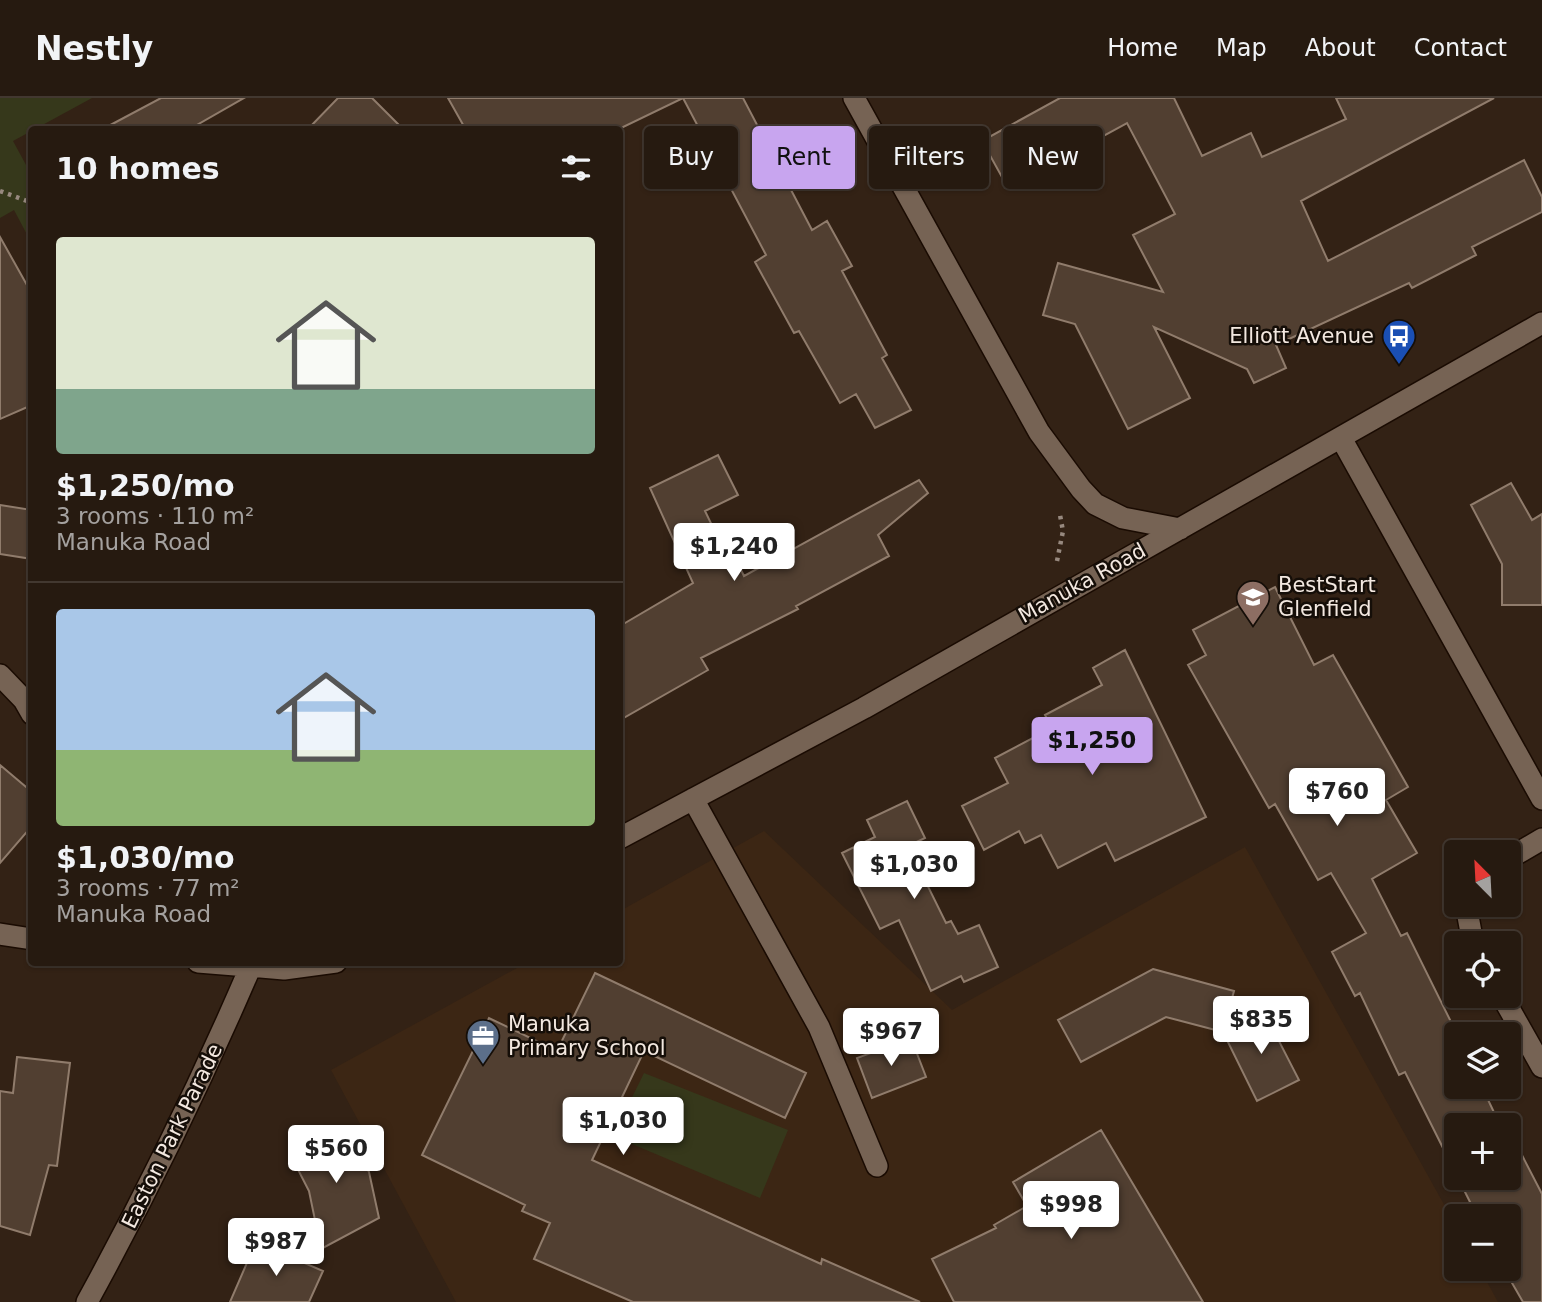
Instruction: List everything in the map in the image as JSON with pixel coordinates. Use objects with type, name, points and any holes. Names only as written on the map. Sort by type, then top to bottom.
[{"type":"street","points":[[853,98],[1039,432],[1095,504],[1123,518],[1180,529]]},
{"type":"street","name":"Manuka Road","points":[[623,836],[864,708],[1542,323]]},
{"type":"street","points":[[1341,438],[1542,799]]},
{"type":"street","points":[[0,675],[28,707]]},
{"type":"street","points":[[693,799],[820,1027],[877,1166]]},
{"type":"street","points":[[1521,851],[1542,839]]},
{"type":"street","points":[[0,934],[28,938]]},
{"type":"street","points":[[233,966],[301,966]]},
{"type":"street","name":"Easton Park Parade","points":[[87,1302],[165,1157],[206,1071],[250,968]]},
{"type":"street","points":[[1509,1008],[1542,1067]]},
{"type":"path","points":[[0,191],[28,203]]},
{"type":"path","points":[[1054,569],[1063,531],[1059,507]]},
{"type":"shaded area","points":[[764,831],[952,1010],[1245,847],[1444,1204],[1444,1281],[1487,1281],[1498,1302],[456,1302],[331,1070],[521,966],[623,966],[623,909]]},
{"type":"green space","points":[[0,98],[92,98],[41,126],[28,126],[28,133],[13,141],[28,168],[28,236],[14,210],[0,218]]},
{"type":"green space","points":[[644,1073],[788,1130],[760,1198],[613,1136]]},
{"type":"building","points":[[161,98],[244,98],[195,126],[108,126]]},
{"type":"building","points":[[338,98],[372,98],[400,126],[311,126]]},
{"type":"building","points":[[448,98],[683,98],[623,127],[464,126]]},
{"type":"building","points":[[683,98],[743,98],[758,126],[752,126],[752,189],[791,189],[812,230],[827,221],[852,266],[842,271],[887,355],[882,358],[911,410],[875,428],[856,394],[840,403],[799,331],[794,333],[755,262],[766,255],[731,189],[738,189],[738,126],[698,126]]},
{"type":"building","points":[[1060,98],[1174,98],[1202,156],[1251,133],[1262,157],[1346,119],[1336,98],[1494,98],[1301,201],[1328,261],[1524,160],[1542,197],[1542,212],[1472,247],[1476,255],[1412,288],[1409,283],[1276,345],[1286,368],[1254,383],[1247,369],[1154,327],[1190,398],[1128,429],[1075,324],[1043,315],[1058,263],[1163,292],[1133,235],[1175,214],[1127,123],[1103,136],[1103,126],[1009,126]]},
{"type":"building","points":[[1003,129],[1003,179],[989,154],[989,137]]},
{"type":"building","points":[[0,237],[28,287],[28,407],[0,419]]},
{"type":"building","points":[[718,455],[738,495],[705,511],[732,567],[738,564],[744,576],[919,480],[928,493],[878,535],[889,556],[796,606],[798,609],[701,658],[708,670],[623,718],[623,624],[693,583],[650,488]]},
{"type":"building","points":[[1511,483],[1532,520],[1542,514],[1542,605],[1502,605],[1502,564],[1471,505]]},
{"type":"building","points":[[0,505],[28,509],[28,558],[0,554]]},
{"type":"building","points":[[1275,587],[1314,665],[1333,655],[1408,787],[1386,800],[1417,853],[1372,879],[1401,936],[1407,933],[1451,1022],[1444,1022],[1444,1099],[1488,1099],[1494,1113],[1444,1113],[1444,1150],[1405,1072],[1399,1075],[1360,993],[1355,996],[1332,952],[1366,933],[1331,873],[1318,880],[1275,804],[1269,808],[1188,665],[1206,655],[1193,630]]},
{"type":"building","points":[[1125,650],[1206,817],[1115,861],[1106,843],[1058,868],[1041,835],[1025,843],[1019,831],[984,850],[962,806],[1008,783],[995,758],[1052,728],[1045,715],[1102,685],[1093,668]]},
{"type":"building","points":[[0,765],[28,789],[28,831],[0,863]]},
{"type":"building","points":[[907,801],[925,838],[908,846],[946,923],[951,921],[958,934],[979,925],[998,967],[964,982],[961,976],[931,991],[899,920],[880,929],[842,853],[875,837],[867,820]]},
{"type":"building","points":[[1153,969],[1234,991],[1223,1032],[1166,1017],[1081,1062],[1058,1020]]},
{"type":"building","points":[[595,973],[806,1073],[785,1118],[644,1051],[592,1160],[821,1264],[822,1259],[920,1302],[633,1302],[534,1259],[550,1223],[522,1211],[525,1205],[422,1155],[489,1018],[557,1051]]},
{"type":"building","points":[[1264,1012],[1299,1080],[1257,1101],[1223,1032]]},
{"type":"building","points":[[911,1038],[926,1077],[872,1098],[857,1058]]},
{"type":"building","points":[[17,1057],[70,1063],[57,1166],[49,1165],[30,1235],[0,1226],[0,1091],[13,1093]]},
{"type":"building","points":[[315,1130],[350,1134],[369,1172],[379,1218],[321,1249],[309,1191],[290,1154]]},
{"type":"building","points":[[1101,1130],[1203,1302],[954,1302],[932,1259],[996,1228],[994,1225],[1027,1206],[1013,1182]]},
{"type":"building","points":[[1521,1153],[1542,1194],[1542,1302],[1523,1302],[1511,1281],[1521,1281],[1521,1204],[1471,1204],[1464,1190],[1521,1190]]},
{"type":"building","points":[[256,1242],[323,1271],[309,1302],[230,1302]]},
{"type":"place","name":"Elliott Avenue","points":[[1399,366]]},
{"type":"place","name":"BestStart Glenfield","points":[[1253,627]]},
{"type":"place","name":"Manuka Primary School","points":[[483,1066]]}]
